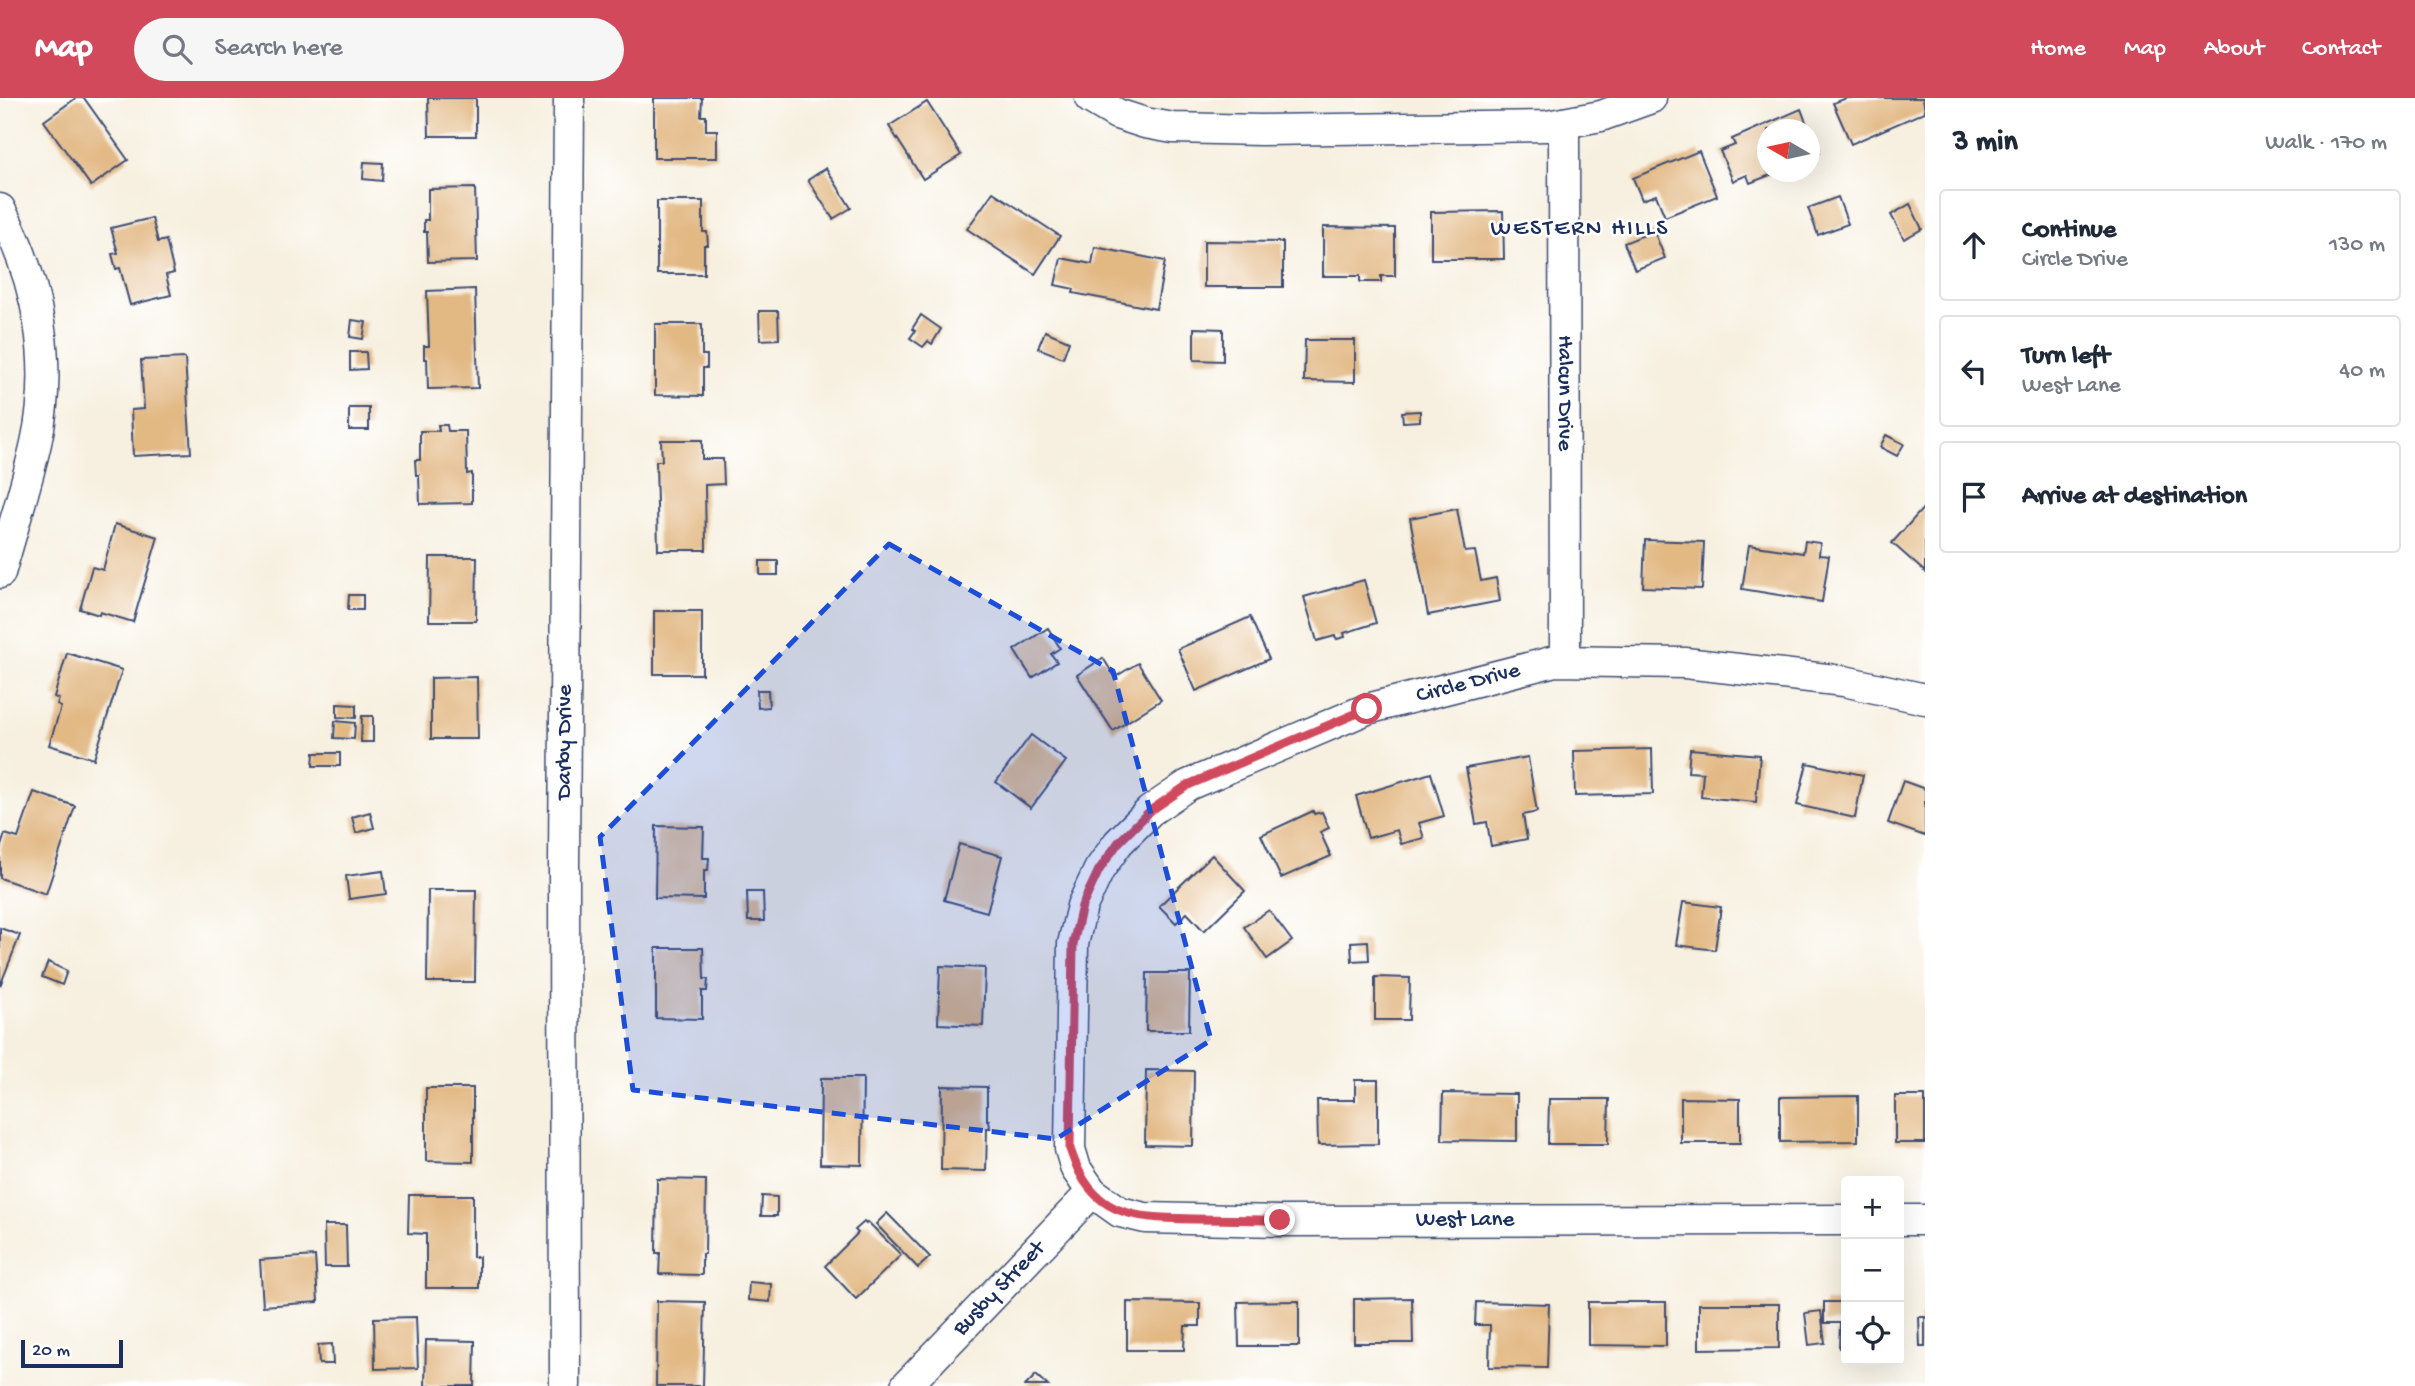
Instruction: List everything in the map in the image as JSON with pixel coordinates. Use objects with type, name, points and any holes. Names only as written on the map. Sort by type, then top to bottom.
[{"type":"street","name":"Darby Drive","points":[[565,1386],[564,866],[569,98]]},
{"type":"street","points":[[1090,98],[1117,114],[1144,123],[1173,128],[1260,130],[1547,126],[1601,116],[1651,98]]},
{"type":"street","name":"Halcun Drive","points":[[1564,123],[1565,660]]},
{"type":"street","points":[[0,209],[23,257],[37,307],[43,359],[42,400],[36,442],[0,573]]},
{"type":"street","name":"Circle Drive","points":[[1091,1192],[1076,1169],[1070,1149],[1073,944],[1082,906],[1099,870],[1118,843],[1150,811],[1188,785],[1367,709],[1565,660],[1685,663],[1844,681],[1925,699]]},
{"type":"street","name":"West Lane","points":[[1091,1192],[1120,1212],[1145,1218],[1841,1220]]},
{"type":"street","name":"Busby Street","points":[[906,1386],[1091,1192]]},
{"type":"street","points":[[1904,1220],[1925,1220]]},
{"type":"highlighted area","points":[[889,544],[1113,671],[1211,1040],[1056,1139],[633,1090],[600,837]]},
{"type":"building","points":[[76,98],[84,98],[128,160],[91,186],[44,121]]},
{"type":"building","points":[[428,98],[476,98],[476,136],[429,136]]},
{"type":"building","points":[[654,98],[702,98],[701,116],[706,116],[706,130],[717,130],[717,158],[654,158]]},
{"type":"building","points":[[1847,98],[1923,98],[1925,112],[1851,144],[1833,103]]},
{"type":"building","points":[[927,102],[961,155],[923,179],[889,126]]},
{"type":"building","points":[[1801,109],[1805,119],[1778,119]]},
{"type":"building","points":[[1757,128],[1757,180],[1750,183],[1747,175],[1733,181],[1720,151],[1735,145],[1732,139]]},
{"type":"building","points":[[1699,151],[1717,196],[1665,217],[1656,195],[1642,200],[1633,178]]},
{"type":"building","points":[[364,162],[383,163],[382,181],[363,179]]},
{"type":"building","points":[[826,168],[851,208],[833,219],[808,180]]},
{"type":"building","points":[[475,188],[477,261],[428,262],[424,220],[428,220],[428,189]]},
{"type":"building","points":[[993,192],[1060,236],[1035,274],[967,229]]},
{"type":"building","points":[[1838,197],[1848,224],[1818,235],[1808,208]]},
{"type":"building","points":[[657,201],[703,201],[703,232],[707,232],[708,245],[704,245],[704,274],[657,274]]},
{"type":"building","points":[[1910,204],[1922,229],[1904,239],[1891,215]]},
{"type":"building","points":[[1503,211],[1504,259],[1431,259],[1431,212]]},
{"type":"building","points":[[152,218],[158,242],[166,240],[174,273],[166,275],[171,295],[130,305],[120,268],[116,269],[112,254],[118,253],[111,228]]},
{"type":"building","points":[[1323,227],[1395,228],[1395,276],[1381,276],[1381,282],[1360,282],[1360,276],[1323,276]]},
{"type":"building","points":[[1654,231],[1665,258],[1635,270],[1624,243]]},
{"type":"building","points":[[1204,241],[1283,242],[1283,287],[1204,287]]},
{"type":"building","points":[[1095,247],[1165,261],[1156,309],[1073,293],[1074,289],[1055,285],[1061,258],[1092,264]]},
{"type":"building","points":[[475,289],[478,388],[428,389],[427,359],[424,359],[424,346],[429,346],[427,291]]},
{"type":"building","points":[[759,311],[778,311],[779,339],[760,340]]},
{"type":"building","points":[[921,315],[941,329],[932,344],[928,341],[923,347],[910,338]]},
{"type":"building","points":[[352,320],[366,322],[363,339],[350,337]]},
{"type":"building","points":[[655,324],[702,324],[702,355],[707,355],[707,368],[703,368],[703,396],[655,395]]},
{"type":"building","points":[[1194,328],[1223,329],[1223,361],[1194,360]]},
{"type":"building","points":[[1045,331],[1069,341],[1063,358],[1038,348]]},
{"type":"building","points":[[1305,340],[1355,340],[1355,382],[1304,381]]},
{"type":"building","points":[[350,352],[366,352],[367,369],[350,370]]},
{"type":"building","points":[[185,358],[191,453],[133,456],[131,410],[144,409],[141,360]]},
{"type":"building","points":[[349,408],[369,408],[369,430],[349,430]]},
{"type":"building","points":[[1420,411],[1420,421],[1403,422],[1402,412]]},
{"type":"building","points":[[438,425],[447,425],[448,431],[466,431],[467,474],[472,473],[472,503],[420,504],[419,475],[416,475],[415,460],[420,460],[420,431],[439,431]]},
{"type":"building","points":[[1886,435],[1904,444],[1897,456],[1880,447]]},
{"type":"building","points":[[661,440],[702,440],[702,459],[723,459],[724,484],[705,485],[706,550],[658,550],[656,461],[662,461]]},
{"type":"building","points":[[1925,506],[1925,572],[1892,543]]},
{"type":"building","points":[[1457,509],[1465,552],[1475,551],[1481,581],[1496,578],[1500,601],[1428,615],[1410,518]]},
{"type":"building","points":[[115,524],[158,537],[133,622],[80,609],[92,567],[103,570]]},
{"type":"building","points":[[1645,540],[1704,542],[1702,589],[1643,587]]},
{"type":"building","points":[[1805,541],[1820,543],[1819,555],[1829,556],[1822,602],[1742,589],[1749,545],[1803,553]]},
{"type":"building","points":[[430,557],[477,557],[476,621],[429,621]]},
{"type":"building","points":[[760,561],[778,561],[778,575],[760,575]]},
{"type":"building","points":[[1364,580],[1376,623],[1344,633],[1345,637],[1337,639],[1335,636],[1317,641],[1304,597]]},
{"type":"building","points":[[349,595],[363,595],[363,610],[348,610]]},
{"type":"building","points":[[654,611],[702,611],[702,674],[654,674]]},
{"type":"building","points":[[1250,617],[1269,659],[1196,691],[1178,649]]},
{"type":"building","points":[[1048,628],[1060,648],[1051,654],[1057,662],[1032,678],[1014,650]]},
{"type":"building","points":[[67,653],[122,670],[94,759],[49,745],[61,707],[57,705],[59,699],[54,697]]},
{"type":"building","points":[[1103,658],[1115,677],[1138,663],[1161,700],[1113,731],[1077,675]]},
{"type":"building","points":[[477,677],[478,739],[431,739],[431,678]]},
{"type":"building","points":[[757,690],[768,690],[769,707],[758,708]]},
{"type":"building","points":[[337,704],[356,705],[356,718],[337,717]]},
{"type":"building","points":[[362,716],[373,716],[373,742],[361,742]]},
{"type":"building","points":[[335,721],[355,723],[354,739],[334,738]]},
{"type":"building","points":[[1031,735],[1066,761],[1031,808],[996,782]]},
{"type":"building","points":[[1652,749],[1653,794],[1575,796],[1574,751]]},
{"type":"building","points":[[1690,749],[1760,755],[1756,802],[1701,797],[1703,773],[1688,772]]},
{"type":"building","points":[[314,753],[340,753],[340,766],[313,766]]},
{"type":"building","points":[[1528,757],[1537,812],[1523,815],[1527,839],[1491,846],[1487,822],[1476,824],[1466,768]]},
{"type":"building","points":[[1807,763],[1863,775],[1855,818],[1797,805]]},
{"type":"building","points":[[1431,773],[1444,816],[1419,823],[1424,838],[1401,844],[1397,830],[1368,838],[1356,796]]},
{"type":"building","points":[[1903,781],[1925,789],[1925,836],[1888,823]]},
{"type":"building","points":[[34,792],[75,806],[46,894],[0,878],[0,849],[5,834],[18,838]]},
{"type":"building","points":[[1313,811],[1314,814],[1322,812],[1329,828],[1320,832],[1331,856],[1281,878],[1261,835]]},
{"type":"building","points":[[370,812],[374,828],[356,833],[352,817]]},
{"type":"building","points":[[656,826],[704,827],[703,858],[709,858],[708,870],[704,870],[704,899],[655,898]]},
{"type":"building","points":[[959,844],[1002,856],[987,912],[944,900]]},
{"type":"building","points":[[1212,855],[1245,891],[1204,931],[1187,913],[1176,923],[1159,906]]},
{"type":"building","points":[[383,871],[386,894],[349,899],[346,876]]},
{"type":"building","points":[[428,890],[476,890],[475,982],[427,982]]},
{"type":"building","points":[[747,892],[763,892],[764,921],[748,921]]},
{"type":"building","points":[[1683,902],[1721,907],[1715,950],[1676,945]]},
{"type":"building","points":[[1269,910],[1292,941],[1267,959],[1244,927]]},
{"type":"building","points":[[0,928],[20,935],[0,986]]},
{"type":"building","points":[[1368,941],[1369,960],[1352,961],[1351,942]]},
{"type":"building","points":[[656,948],[703,948],[704,979],[708,979],[707,991],[702,991],[702,1019],[656,1018]]},
{"type":"building","points":[[48,962],[67,971],[62,985],[42,977]]},
{"type":"building","points":[[940,966],[985,968],[983,1026],[938,1024]]},
{"type":"building","points":[[1147,973],[1190,973],[1189,1031],[1146,1031]]},
{"type":"building","points":[[1375,977],[1410,978],[1409,1020],[1375,1020]]},
{"type":"building","points":[[1146,1070],[1194,1071],[1193,1146],[1145,1145]]},
{"type":"building","points":[[821,1078],[863,1078],[862,1165],[820,1164]]},
{"type":"building","points":[[1355,1080],[1378,1080],[1378,1144],[1318,1145],[1317,1100],[1355,1100]]},
{"type":"building","points":[[942,1086],[987,1087],[987,1120],[990,1128],[987,1128],[986,1171],[941,1170]]},
{"type":"building","points":[[426,1088],[473,1088],[473,1162],[426,1161]]},
{"type":"building","points":[[1443,1093],[1517,1094],[1517,1141],[1442,1140]]},
{"type":"building","points":[[1858,1096],[1858,1141],[1780,1142],[1780,1097]]},
{"type":"building","points":[[1895,1096],[1925,1096],[1925,1143],[1895,1143]]},
{"type":"building","points":[[1681,1098],[1740,1099],[1740,1143],[1681,1143]]},
{"type":"building","points":[[1549,1099],[1609,1099],[1608,1144],[1548,1144]]},
{"type":"building","points":[[657,1179],[706,1180],[705,1254],[702,1254],[702,1275],[659,1274],[660,1253],[656,1253]]},
{"type":"building","points":[[409,1195],[473,1195],[473,1257],[479,1257],[479,1288],[426,1288],[426,1234],[408,1233]]},
{"type":"building","points":[[762,1196],[777,1197],[777,1216],[761,1216]]},
{"type":"building","points":[[887,1213],[930,1257],[918,1268],[876,1224]]},
{"type":"building","points":[[868,1222],[901,1255],[856,1299],[825,1266],[858,1233],[855,1230]]},
{"type":"building","points":[[324,1225],[346,1225],[347,1267],[325,1267]]},
{"type":"building","points":[[315,1256],[318,1302],[263,1306],[260,1260]]},
{"type":"building","points":[[749,1282],[771,1284],[770,1302],[748,1300]]},
{"type":"building","points":[[1412,1298],[1413,1343],[1354,1343],[1354,1299]]},
{"type":"building","points":[[657,1301],[705,1302],[703,1386],[656,1386]]},
{"type":"building","points":[[1299,1301],[1299,1346],[1239,1346],[1238,1302]]},
{"type":"building","points":[[1127,1302],[1200,1303],[1200,1326],[1185,1326],[1184,1350],[1127,1350]]},
{"type":"building","points":[[1476,1302],[1549,1304],[1547,1368],[1489,1367],[1490,1325],[1475,1325]]},
{"type":"building","points":[[1588,1302],[1666,1302],[1666,1346],[1588,1345]]},
{"type":"building","points":[[1824,1302],[1841,1302],[1841,1348],[1840,1323],[1824,1323]]},
{"type":"building","points":[[1699,1304],[1779,1304],[1779,1348],[1699,1349]]},
{"type":"building","points":[[1821,1311],[1825,1343],[1809,1345],[1805,1313]]},
{"type":"building","points":[[416,1317],[418,1368],[375,1369],[374,1318]]},
{"type":"building","points":[[1919,1317],[1925,1317],[1925,1347],[1920,1347]]},
{"type":"building","points":[[426,1340],[475,1341],[474,1386],[425,1386]]},
{"type":"building","points":[[332,1344],[333,1364],[319,1364],[318,1345]]},
{"type":"building","points":[[1036,1375],[1048,1386],[1025,1386]]},
{"type":"district","name":"WESTERN HILLS","points":[[1580,229]]},
{"type":"route","points":[[1280,1220],[1145,1218],[1120,1212],[1091,1192],[1076,1169],[1070,1149],[1073,944],[1082,906],[1099,870],[1118,843],[1150,811],[1188,785],[1367,709]]}]
